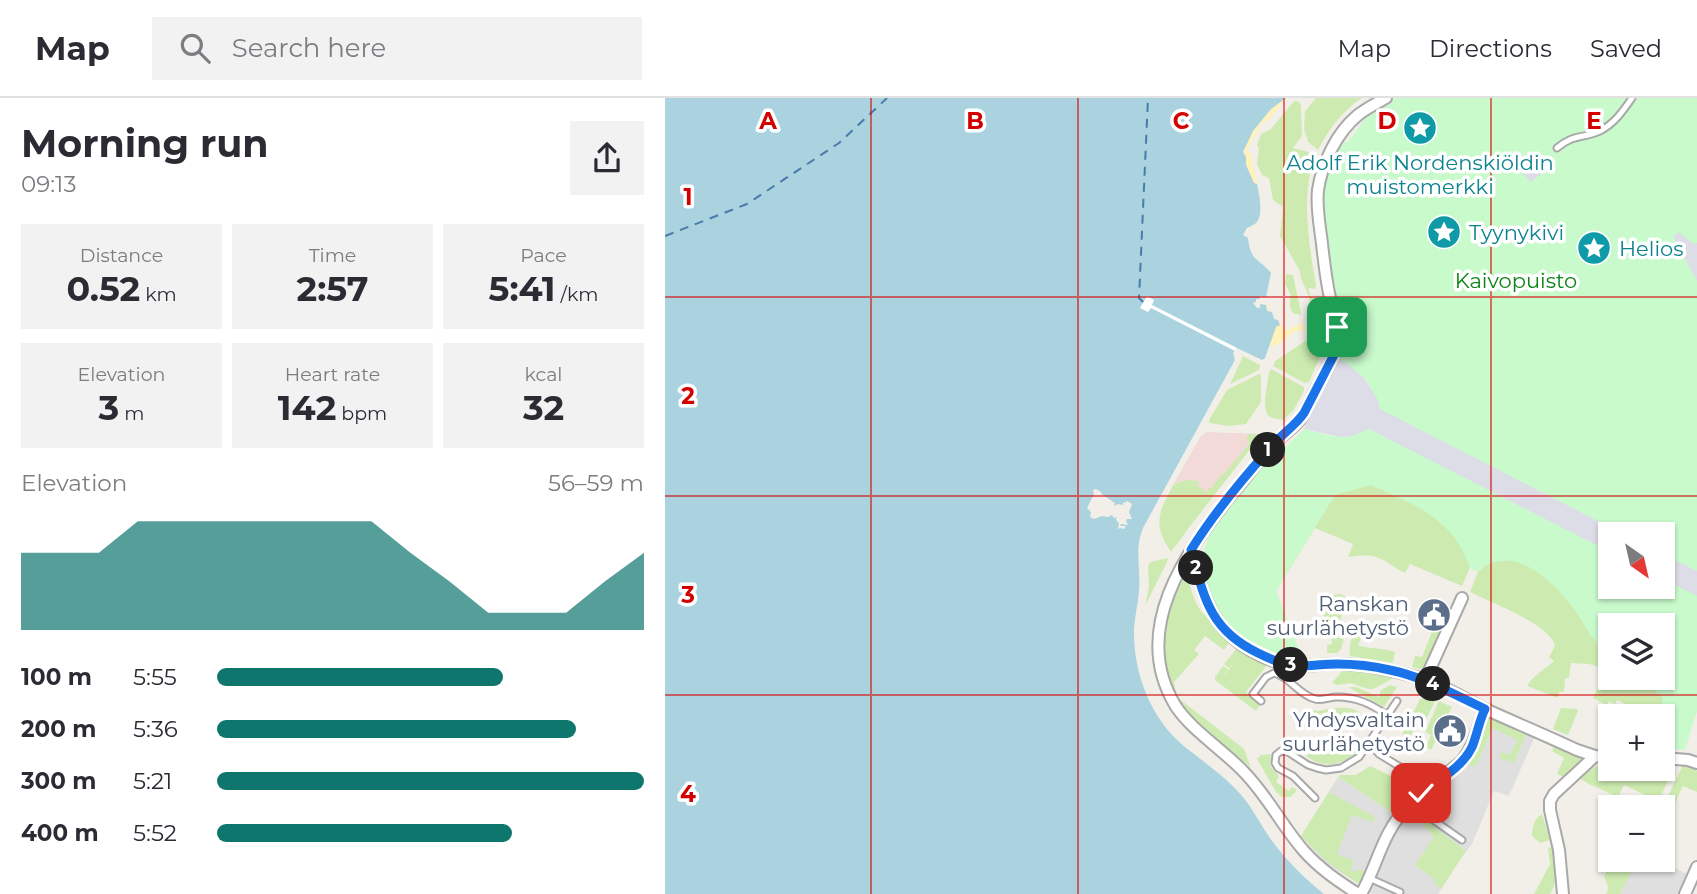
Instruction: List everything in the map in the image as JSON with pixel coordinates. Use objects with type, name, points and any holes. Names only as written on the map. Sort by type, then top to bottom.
[{"type":"street","points":[[1386,98],[1357,116],[1344,130],[1329,155],[1318,192],[1324,269],[1337,327],[1336,351],[1299,421],[1276,441],[1207,525],[1179,570],[1160,625],[1159,662],[1168,693],[1187,720],[1256,784],[1305,853],[1331,877],[1359,894],[1388,833],[1411,801],[1468,754],[1485,709]]},
{"type":"street","points":[[1191,550],[1210,609],[1227,634],[1246,648],[1290,665],[1363,666],[1425,680],[1577,750],[1598,756]]},
{"type":"street","points":[[1425,680],[1462,598]]},
{"type":"street","points":[[1563,894],[1559,850],[1550,801],[1554,794],[1595,756]]},
{"type":"street","points":[[1675,759],[1697,763]]},
{"type":"street","points":[[1685,894],[1696,870]]},
{"type":"lane","points":[[1557,148],[1568,139],[1598,132],[1616,120],[1632,98]]},
{"type":"lane","points":[[1261,701],[1253,694],[1266,677],[1274,673],[1283,676],[1307,696],[1318,700],[1353,698],[1370,703],[1387,715]]},
{"type":"lane","points":[[1315,798],[1293,776],[1278,768],[1275,763],[1276,755],[1281,751],[1288,752],[1317,768],[1333,769],[1354,761],[1397,701]]},
{"type":"lane","points":[[1368,742],[1379,754],[1427,780],[1429,786]]},
{"type":"lane","points":[[1411,801],[1462,840]]},
{"type":"lane","points":[[1369,877],[1399,892]]},
{"type":"shaded area","points":[[1529,157],[1539,161],[1542,170],[1531,182],[1517,168],[1522,160]]},
{"type":"shaded area","points":[[1679,232],[1694,244],[1697,243],[1697,281],[1673,236]]},
{"type":"shaded area","points":[[1327,318],[1329,345],[1310,340],[1309,321]]},
{"type":"shaded area","points":[[1338,358],[1364,378],[1377,398],[1380,409],[1600,522],[1598,546],[1369,429],[1341,437],[1304,429],[1313,405]]},
{"type":"shaded area","points":[[1207,432],[1262,434],[1210,500],[1185,480],[1173,485],[1201,436]]},
{"type":"shaded area","points":[[1675,560],[1697,571],[1697,596],[1675,585]]},
{"type":"shaded area","points":[[1485,717],[1535,736],[1509,796],[1494,791],[1472,844],[1438,894],[1373,894],[1370,888],[1391,837],[1423,797],[1458,770]]},
{"type":"shaded area","points":[[1338,777],[1394,814],[1384,828],[1361,885],[1323,860],[1301,836]]},
{"type":"shaded area","points":[[1675,868],[1689,875],[1679,894],[1620,894],[1631,872],[1675,872]]},
{"type":"green space","points":[[1316,98],[1362,98],[1337,121],[1318,150],[1308,142],[1304,129],[1305,111]]},
{"type":"green space","name":"Kaivopuisto","points":[[1396,98],[1697,98],[1697,711],[1685,750],[1675,749],[1675,704],[1662,704],[1663,698],[1653,690],[1675,690],[1675,613],[1598,613],[1598,644],[1562,595],[1534,570],[1513,561],[1489,564],[1479,572],[1470,568],[1454,537],[1443,526],[1403,499],[1371,485],[1335,495],[1276,591],[1302,658],[1273,652],[1236,632],[1219,611],[1206,587],[1202,555],[1213,527],[1233,501],[1265,463],[1304,429],[1332,436],[1352,436],[1371,388],[1364,378],[1338,358],[1344,332],[1330,277],[1323,216],[1326,176],[1332,158],[1342,142],[1348,142],[1365,116]]},
{"type":"green space","points":[[1294,101],[1301,105],[1302,136],[1293,148],[1316,154],[1308,185],[1307,202],[1316,285],[1315,289],[1309,288],[1309,295],[1318,301],[1313,312],[1300,271],[1280,236],[1283,207],[1273,200],[1269,178],[1262,175],[1257,164],[1257,145],[1261,134],[1271,129]]},
{"type":"green space","points":[[1286,274],[1293,275],[1300,316],[1294,314],[1290,308],[1291,295],[1285,284]]},
{"type":"green space","points":[[1307,340],[1320,343],[1319,350],[1323,350],[1309,382],[1305,383],[1273,366],[1275,361]]},
{"type":"green space","points":[[1243,356],[1260,365],[1259,370],[1230,384]]},
{"type":"green space","points":[[1271,369],[1304,387],[1293,411],[1283,420],[1270,417],[1266,410]]},
{"type":"green space","points":[[1259,374],[1261,402],[1246,424],[1228,426],[1210,423],[1209,420],[1227,390]]},
{"type":"green space","points":[[1249,434],[1262,434],[1171,552],[1161,533],[1160,518],[1173,485],[1185,480],[1198,481],[1200,482],[1197,485],[1206,492],[1249,444],[1246,439]]},
{"type":"green space","points":[[1432,462],[1472,568],[1462,586],[1410,564],[1405,573],[1375,557],[1348,557],[1353,544],[1315,528],[1276,591],[1302,658],[1285,655],[1277,633],[1271,585],[1331,491]]},
{"type":"green space","points":[[1168,558],[1145,606],[1149,587],[1148,566],[1150,562]]},
{"type":"green space","points":[[1525,558],[1598,616],[1598,667],[1571,663],[1569,678],[1565,678],[1564,692],[1559,692],[1558,698],[1527,686],[1554,661],[1549,657],[1555,646],[1551,638],[1532,622],[1470,592],[1478,572],[1476,570],[1486,561]]},
{"type":"green space","points":[[1186,575],[1199,608],[1230,641],[1224,650],[1205,636],[1194,650],[1199,654],[1174,682],[1176,693],[1164,649],[1165,633],[1172,600]]},
{"type":"green space","points":[[1333,595],[1345,596],[1347,602],[1342,616],[1336,624],[1324,631],[1324,624],[1320,624]]},
{"type":"green space","points":[[1343,621],[1347,628],[1341,649],[1337,653],[1327,653],[1327,645],[1332,644],[1331,634]]},
{"type":"green space","points":[[1435,624],[1443,627],[1423,670],[1412,667],[1415,656],[1422,657]]},
{"type":"green space","points":[[1366,625],[1358,645],[1395,652],[1393,663],[1350,656],[1352,637]]},
{"type":"green space","points":[[1238,647],[1268,664],[1246,692],[1261,704],[1256,711],[1215,680],[1223,666],[1228,669],[1223,677],[1236,660],[1229,668],[1224,664]]},
{"type":"green space","points":[[1343,670],[1394,678],[1373,689],[1350,683],[1332,683]]},
{"type":"green space","points":[[1390,685],[1397,687],[1384,707],[1348,687],[1356,687],[1379,697],[1381,690]]},
{"type":"green space","points":[[1598,687],[1598,690],[1665,690],[1667,694],[1666,704],[1625,704],[1617,700],[1615,704],[1609,701],[1605,704],[1593,698]]},
{"type":"green space","points":[[1180,699],[1244,749],[1251,768],[1197,722]]},
{"type":"green space","points":[[1420,699],[1436,699],[1421,730],[1414,728],[1410,739],[1402,735]]},
{"type":"green space","points":[[1439,701],[1452,707],[1431,750],[1426,747],[1431,735],[1425,732]]},
{"type":"green space","points":[[1333,708],[1353,709],[1362,716],[1313,714],[1302,719],[1299,717],[1307,709],[1318,711]]},
{"type":"green space","points":[[1561,708],[1578,711],[1568,735],[1553,729]]},
{"type":"green space","points":[[1486,715],[1527,732],[1514,763],[1499,758],[1502,752],[1510,755],[1517,740],[1493,728],[1475,767],[1465,764]]},
{"type":"green space","points":[[1340,740],[1359,750],[1334,764],[1320,763],[1306,756],[1321,745]]},
{"type":"green space","points":[[1554,745],[1581,756],[1583,762],[1566,778],[1557,774],[1564,758],[1552,751]]},
{"type":"green space","points":[[1271,754],[1270,766],[1279,776],[1276,782],[1289,791],[1292,787],[1297,790],[1291,797],[1282,797],[1276,792],[1257,759],[1261,755]]},
{"type":"green space","points":[[1598,765],[1598,781],[1668,781],[1661,795],[1645,795],[1624,785],[1619,795],[1614,795],[1579,778]]},
{"type":"green space","points":[[1683,765],[1693,767],[1697,771],[1697,792],[1683,786],[1675,803],[1675,795],[1669,795]]},
{"type":"green space","points":[[1370,766],[1391,776],[1397,783],[1405,774],[1422,783],[1408,795],[1394,814],[1338,777],[1356,775]]},
{"type":"green space","points":[[1329,792],[1375,817],[1373,822],[1352,815],[1337,854],[1354,861],[1350,871],[1366,871],[1361,885],[1329,863],[1301,836]]},
{"type":"green space","points":[[1412,810],[1466,851],[1441,889],[1435,884],[1435,880],[1415,865],[1434,837],[1409,813]]},
{"type":"green space","points":[[1542,814],[1550,840],[1540,843],[1532,836],[1535,821]]},
{"type":"green space","points":[[1552,847],[1555,871],[1553,889],[1550,894],[1534,894],[1550,864],[1548,848]]},
{"type":"green space","points":[[1606,872],[1631,872],[1620,894],[1606,894],[1608,887],[1604,877]]},
{"type":"sand","points":[[1286,98],[1268,120],[1261,124],[1247,151],[1250,151],[1257,184],[1254,183],[1246,165],[1244,149],[1253,131],[1271,109]]},
{"type":"sand","points":[[1260,304],[1268,307],[1267,311],[1272,312],[1274,319],[1278,320],[1284,329],[1288,330],[1302,323],[1305,333],[1296,331],[1279,344],[1269,346],[1272,336],[1257,308],[1260,308]]},
{"type":"water","points":[[665,98],[1286,98],[1271,109],[1253,131],[1243,152],[1246,165],[1257,184],[1260,210],[1256,223],[1247,228],[1243,235],[1248,238],[1253,256],[1271,273],[1266,297],[1260,296],[1253,303],[1257,308],[1260,308],[1260,304],[1266,305],[1267,311],[1272,312],[1280,325],[1276,327],[1262,360],[1237,348],[1233,353],[1235,360],[1143,528],[1138,551],[1139,591],[1134,633],[1141,681],[1163,724],[1185,747],[1236,789],[1284,855],[1324,894],[665,894]],"holes":[[[1093,490],[1101,492],[1115,503],[1114,506],[1123,505],[1123,502],[1127,501],[1132,504],[1129,512],[1132,519],[1127,519],[1128,525],[1120,526],[1126,526],[1124,529],[1118,529],[1117,517],[1112,515],[1094,519],[1090,517],[1091,512],[1087,508],[1094,494]]]},
{"type":"pier","points":[[1147,296],[1154,300],[1152,305],[1237,348],[1235,351],[1151,308],[1148,312],[1140,308]]},
{"type":"ferry route","points":[[665,236],[747,204],[839,143],[887,98]]},
{"type":"ferry route","points":[[1143,302],[1139,298],[1148,98]]},
{"type":"place","name":"Adolf Erik Nordenskiöldin muistomerkki","points":[[1420,128]]},
{"type":"place","name":"Tyynykivi","points":[[1444,232]]},
{"type":"place","name":"Helios","points":[[1594,248]]},
{"type":"place","name":"Ranskan suurlähetystö","points":[[1434,615]]},
{"type":"place","name":"Yhdysvaltain suurlähetystö","points":[[1450,731]]},
{"type":"route","points":[[1337,327],[1336,351],[1299,421],[1265,454],[1207,525],[1191,550],[1210,609],[1227,634],[1246,648],[1290,665],[1340,664],[1390,670],[1425,680],[1485,709],[1468,754],[1421,793]]}]
